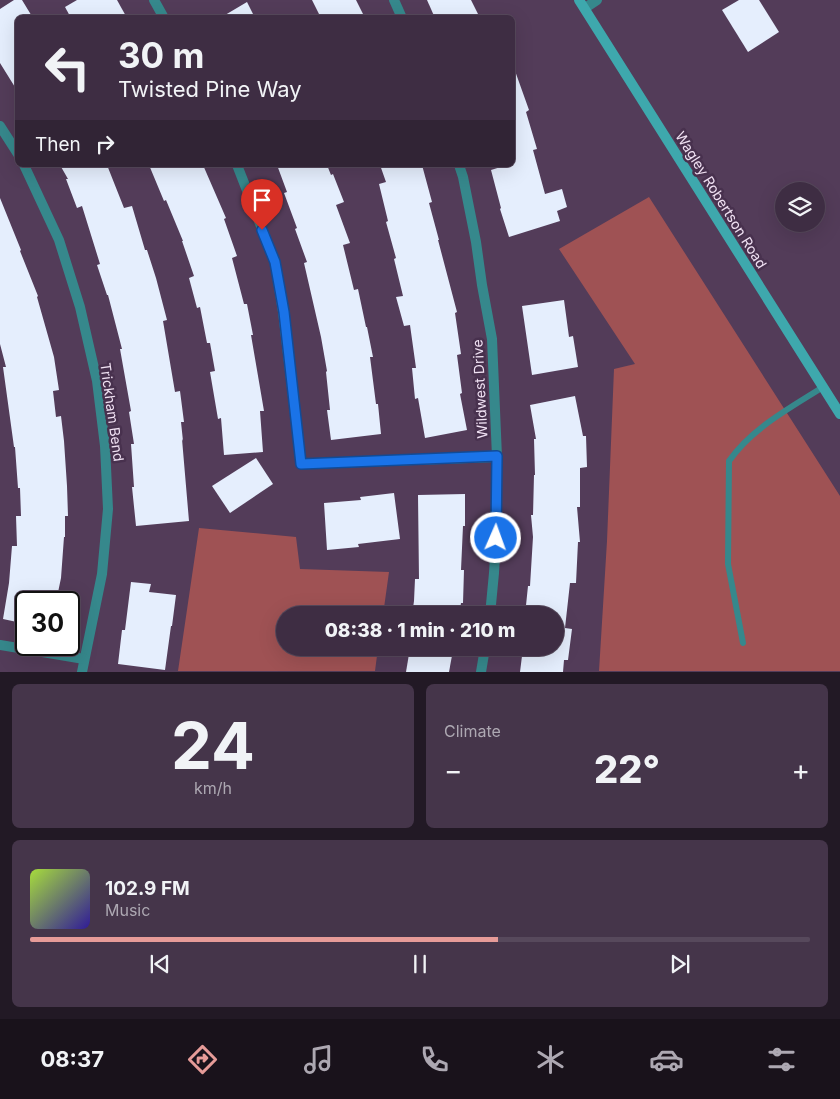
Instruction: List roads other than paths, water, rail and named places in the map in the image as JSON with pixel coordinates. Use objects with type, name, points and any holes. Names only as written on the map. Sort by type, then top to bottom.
[{"type":"street","points":[[154,0],[162,15]]},
{"type":"street","points":[[394,0],[401,15]]},
{"type":"street","points":[[582,4],[597,0]]},
{"type":"street","name":"Wagley Robertson Road","points":[[582,4],[840,414]]},
{"type":"street","points":[[0,126],[15,149]]},
{"type":"street","name":"Trickham Bend","points":[[25,167],[59,240],[80,307],[97,382],[105,446],[108,509],[102,574],[82,672]]},
{"type":"street","points":[[237,167],[275,262],[284,312],[301,464],[497,456]]},
{"type":"street","name":"Wildwest Drive","points":[[460,167],[476,242],[492,339],[497,456],[497,520],[491,606]]},
{"type":"street","points":[[0,645],[84,659]]},
{"type":"street","points":[[481,672],[484,656]]},
{"type":"lane","points":[[743,643],[728,564],[730,461],[738,449],[760,428],[823,387]]}]
